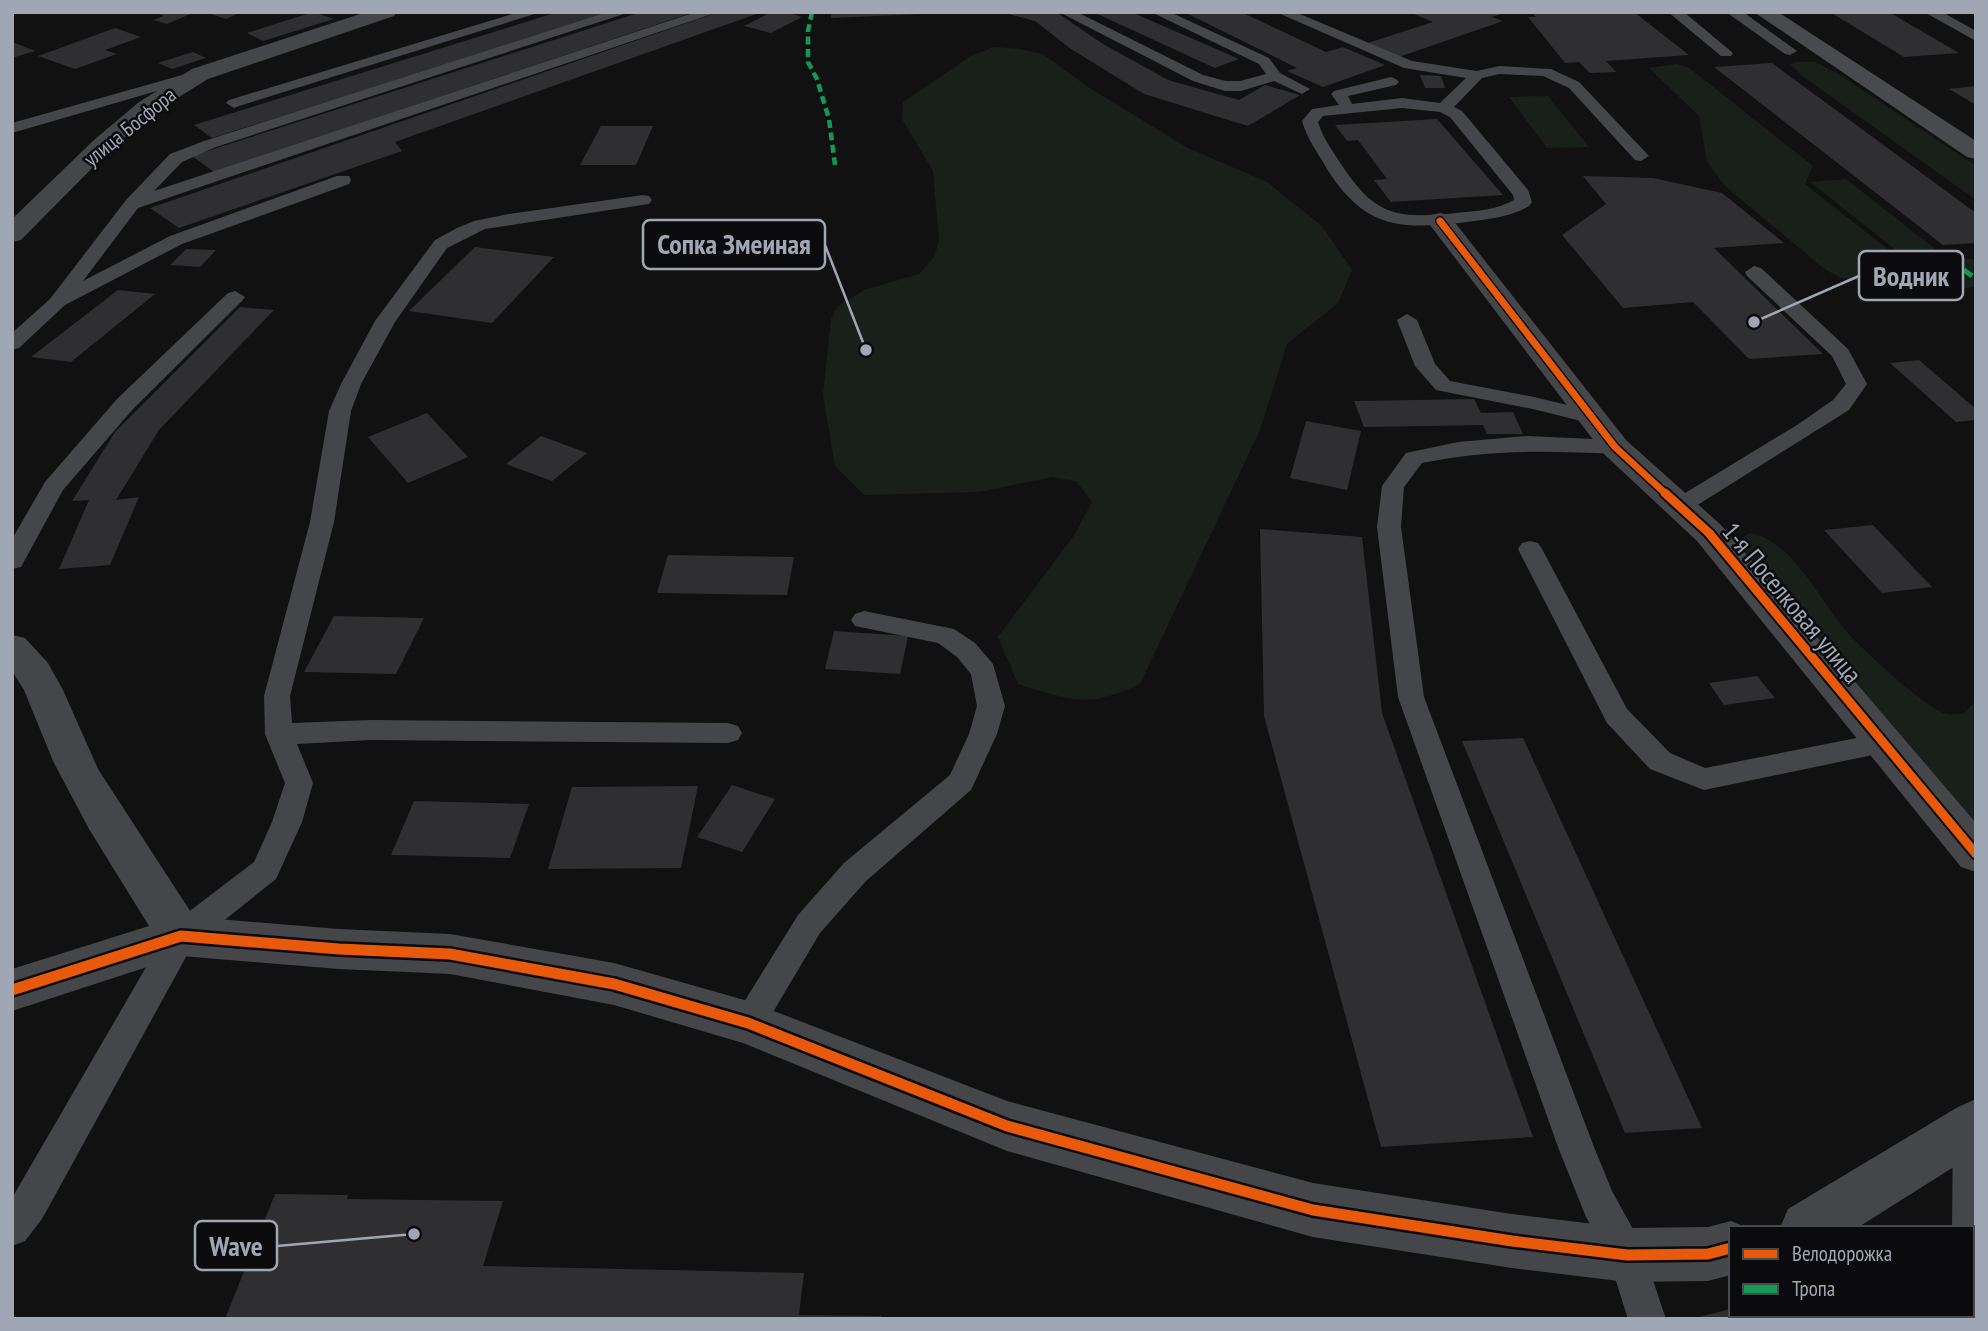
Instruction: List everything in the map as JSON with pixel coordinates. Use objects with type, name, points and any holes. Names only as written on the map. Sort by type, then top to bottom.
[{"type":"main road","points":[[1763,12],[1976,152]]},
{"type":"street","name":"улица Босфора","points":[[12,234],[102,145],[147,107],[200,74],[387,12]]},
{"type":"street","name":"1-я Поселковая улица","points":[[1440,220],[1615,447],[1709,533],[1976,854]]},
{"type":"street","points":[[12,648],[19,653],[43,689],[80,774],[123,848],[181,936]]},
{"type":"street","points":[[12,990],[181,936],[339,949],[450,954],[614,984],[748,1023],[1007,1126],[1313,1210],[1512,1241],[1627,1255],[1708,1254],[1729,1249]]},
{"type":"street","points":[[1810,1226],[1974,1125]]},
{"type":"lane","points":[[234,103],[534,12]]},
{"type":"lane","points":[[12,344],[57,303],[132,204],[176,158],[210,144],[623,12]]},
{"type":"lane","points":[[132,204],[711,12]]},
{"type":"lane","points":[[1066,12],[1198,78],[1225,86],[1241,86],[1275,76]]},
{"type":"lane","points":[[1158,12],[1264,61],[1275,76],[1302,89]]},
{"type":"lane","points":[[1283,12],[1409,65],[1477,75],[1499,70],[1525,70],[1546,72],[1567,80],[1641,156]]},
{"type":"lane","points":[[1675,12],[1726,53]]},
{"type":"lane","points":[[1734,12],[1790,51]]},
{"type":"lane","points":[[1931,12],[1976,37]]},
{"type":"lane","points":[[12,128],[200,74]]},
{"type":"lane","points":[[1444,108],[1477,75]]},
{"type":"lane","points":[[1353,108],[1339,94],[1391,82]]},
{"type":"lane","points":[[1402,103],[1444,108],[1456,114],[1522,194],[1523,202],[1512,210],[1440,220],[1399,218],[1377,212],[1363,205],[1345,183],[1313,134],[1310,121],[1318,112],[1402,103]]},
{"type":"lane","points":[[57,303],[176,240],[343,180]]},
{"type":"lane","points":[[12,1228],[29,1206],[181,936],[265,870],[287,822],[299,783],[279,734],[277,696],[322,522],[340,411],[351,384],[385,321],[441,244],[463,232],[480,225],[509,219],[643,200]]},
{"type":"lane","points":[[1680,506],[1805,430],[1841,405],[1857,384],[1841,353],[1755,272]]},
{"type":"lane","points":[[12,561],[53,487],[140,388],[235,297]]},
{"type":"lane","points":[[1407,320],[1425,366],[1443,386],[1534,402],[1593,418]]},
{"type":"lane","points":[[1615,447],[1527,443],[1458,449],[1414,458],[1393,486],[1388,527],[1411,697],[1576,1147],[1599,1204],[1627,1255],[1647,1319]]},
{"type":"lane","points":[[1530,549],[1617,716],[1660,761],[1704,779],[1882,744]]},
{"type":"lane","points":[[748,1023],[809,924],[855,872],[961,782],[983,734],[990,706],[984,671],[966,650],[945,635],[864,620]]},
{"type":"lane","points":[[279,734],[371,730],[728,733]]},
{"type":"lane","points":[[1970,1226],[1974,1125]]},
{"type":"shaded area","points":[[994,47],[1043,54],[1088,87],[1188,148],[1267,182],[1322,226],[1352,270],[1338,303],[1287,344],[1260,430],[1140,684],[1106,697],[1066,698],[1018,684],[998,637],[1075,534],[1092,502],[1076,481],[1052,477],[979,492],[864,495],[835,466],[823,395],[831,319],[838,306],[864,290],[919,274],[934,257],[939,241],[933,171],[902,119],[903,102],[971,56]]},
{"type":"shaded area","points":[[1815,62],[1837,73],[1976,166],[1976,200],[1801,75],[1790,64]]},
{"type":"shaded area","points":[[1676,64],[1688,67],[1813,166],[1805,184],[1900,259],[1943,255],[1976,260],[1976,287],[1901,294],[1869,282],[1841,278],[1826,270],[1725,186],[1707,162],[1699,116],[1649,68]]},
{"type":"shaded area","points":[[1548,96],[1589,147],[1547,148],[1509,97]]},
{"type":"shaded area","points":[[1846,179],[1939,252],[1902,255],[1810,182]]},
{"type":"shaded area","points":[[1750,533],[1780,547],[1804,574],[1847,632],[1910,690],[1947,714],[1963,714],[1976,701],[1976,826],[1736,547],[1737,541]]},
{"type":"building","points":[[153,12],[195,12],[167,24],[153,20],[164,16]]},
{"type":"building","points":[[204,12],[241,12],[226,19]]},
{"type":"building","points":[[313,12],[334,19],[263,41],[247,33]]},
{"type":"building","points":[[558,12],[608,13],[212,138],[194,125]]},
{"type":"building","points":[[641,12],[691,13],[214,172],[192,156]]},
{"type":"building","points":[[719,12],[762,12],[395,142],[402,151],[179,228],[150,208]]},
{"type":"building","points":[[771,12],[786,12],[802,17],[771,33],[744,26]]},
{"type":"building","points":[[831,12],[922,12],[922,14],[831,18]]},
{"type":"building","points":[[1001,12],[1056,12],[1103,44],[1168,80],[1239,100],[1265,85],[1300,95],[1248,126],[1144,94],[1071,49],[1035,21]]},
{"type":"building","points":[[1093,12],[1131,12],[1239,59],[1215,68]]},
{"type":"building","points":[[1184,12],[1241,12],[1326,52],[1343,47],[1385,65],[1323,87],[1287,71],[1297,68]]},
{"type":"building","points":[[1409,12],[1505,13],[1492,17],[1503,21],[1399,57],[1368,43],[1433,22]]},
{"type":"building","points":[[1531,12],[1634,12],[1689,55],[1606,61],[1616,72],[1590,73],[1579,62],[1565,63],[1528,17],[1536,17]]},
{"type":"building","points":[[1830,12],[1889,12],[1959,53],[1904,57]]},
{"type":"building","points":[[115,28],[141,37],[105,50],[117,54],[75,69],[38,56]]},
{"type":"building","points":[[12,42],[35,51],[12,58]]},
{"type":"building","points":[[193,52],[206,58],[172,69],[158,63]]},
{"type":"building","points":[[1772,63],[1976,213],[1976,243],[1943,245],[1714,67]]},
{"type":"building","points":[[1420,75],[1441,76],[1445,88],[1425,88]]},
{"type":"building","points":[[1976,86],[1976,105],[1949,89]]},
{"type":"building","points":[[1437,119],[1503,195],[1391,202],[1374,180],[1387,179],[1358,140],[1347,141],[1335,125]]},
{"type":"building","points":[[601,126],[653,126],[636,165],[580,165]]},
{"type":"building","points":[[1583,176],[1653,178],[1722,193],[1784,243],[1714,248],[1823,354],[1749,359],[1693,302],[1623,308],[1562,235],[1606,204]]},
{"type":"building","points":[[475,247],[554,257],[492,323],[409,311]]},
{"type":"building","points":[[186,249],[216,250],[200,267],[170,265]]},
{"type":"building","points":[[118,290],[155,294],[71,362],[31,357]]},
{"type":"building","points":[[240,307],[274,310],[159,430],[116,500],[139,497],[110,565],[59,569],[89,500],[72,501],[115,432]]},
{"type":"building","points":[[1919,360],[1976,409],[1976,420],[1956,422],[1890,363]]},
{"type":"building","points":[[1474,399],[1481,413],[1513,412],[1523,434],[1487,434],[1483,425],[1364,427],[1354,401]]},
{"type":"building","points":[[427,413],[468,457],[408,483],[368,437]]},
{"type":"building","points":[[1306,421],[1361,431],[1347,490],[1290,478]]},
{"type":"building","points":[[541,436],[587,453],[552,481],[506,464]]},
{"type":"building","points":[[1873,525],[1932,587],[1882,593],[1824,530]]},
{"type":"building","points":[[1260,529],[1362,537],[1382,713],[1533,1137],[1381,1147],[1264,716]]},
{"type":"building","points":[[668,555],[794,557],[787,595],[657,593]]},
{"type":"building","points":[[334,616],[424,618],[396,674],[304,672]]},
{"type":"building","points":[[834,631],[908,636],[900,674],[825,669]]},
{"type":"building","points":[[1757,676],[1775,698],[1724,705],[1709,683]]},
{"type":"building","points":[[1523,738],[1702,1128],[1625,1133],[1462,741]]},
{"type":"building","points":[[732,785],[775,799],[742,852],[697,837]]},
{"type":"building","points":[[698,786],[681,868],[548,869],[572,787]]},
{"type":"building","points":[[414,801],[529,804],[510,858],[391,855]]},
{"type":"building","points":[[275,1194],[348,1195],[347,1199],[503,1201],[483,1266],[804,1273],[799,1315],[881,1316],[881,1319],[225,1319]]},
{"type":"building","points":[[1729,1310],[1729,1317],[1760,1319],[1691,1319]]},
{"type":"marked path","points":[[812,12],[808,31],[808,62],[817,79],[829,119],[835,165]]},
{"type":"marked path","points":[[1952,261],[1976,279]]},
{"type":"cycle path","points":[[1440,221],[1615,447],[1709,533],[1976,854]]},
{"type":"cycle path","points":[[12,990],[181,936],[339,949],[450,954],[614,984],[748,1023],[1007,1126],[1313,1210],[1512,1241],[1627,1255],[1708,1254],[1729,1249]]},
{"type":"place","name":"Водник","points":[[1754,322]]},
{"type":"place","name":"Сопка Змеиная","points":[[866,350]]},
{"type":"place","name":"Wave","points":[[414,1234]]}]
